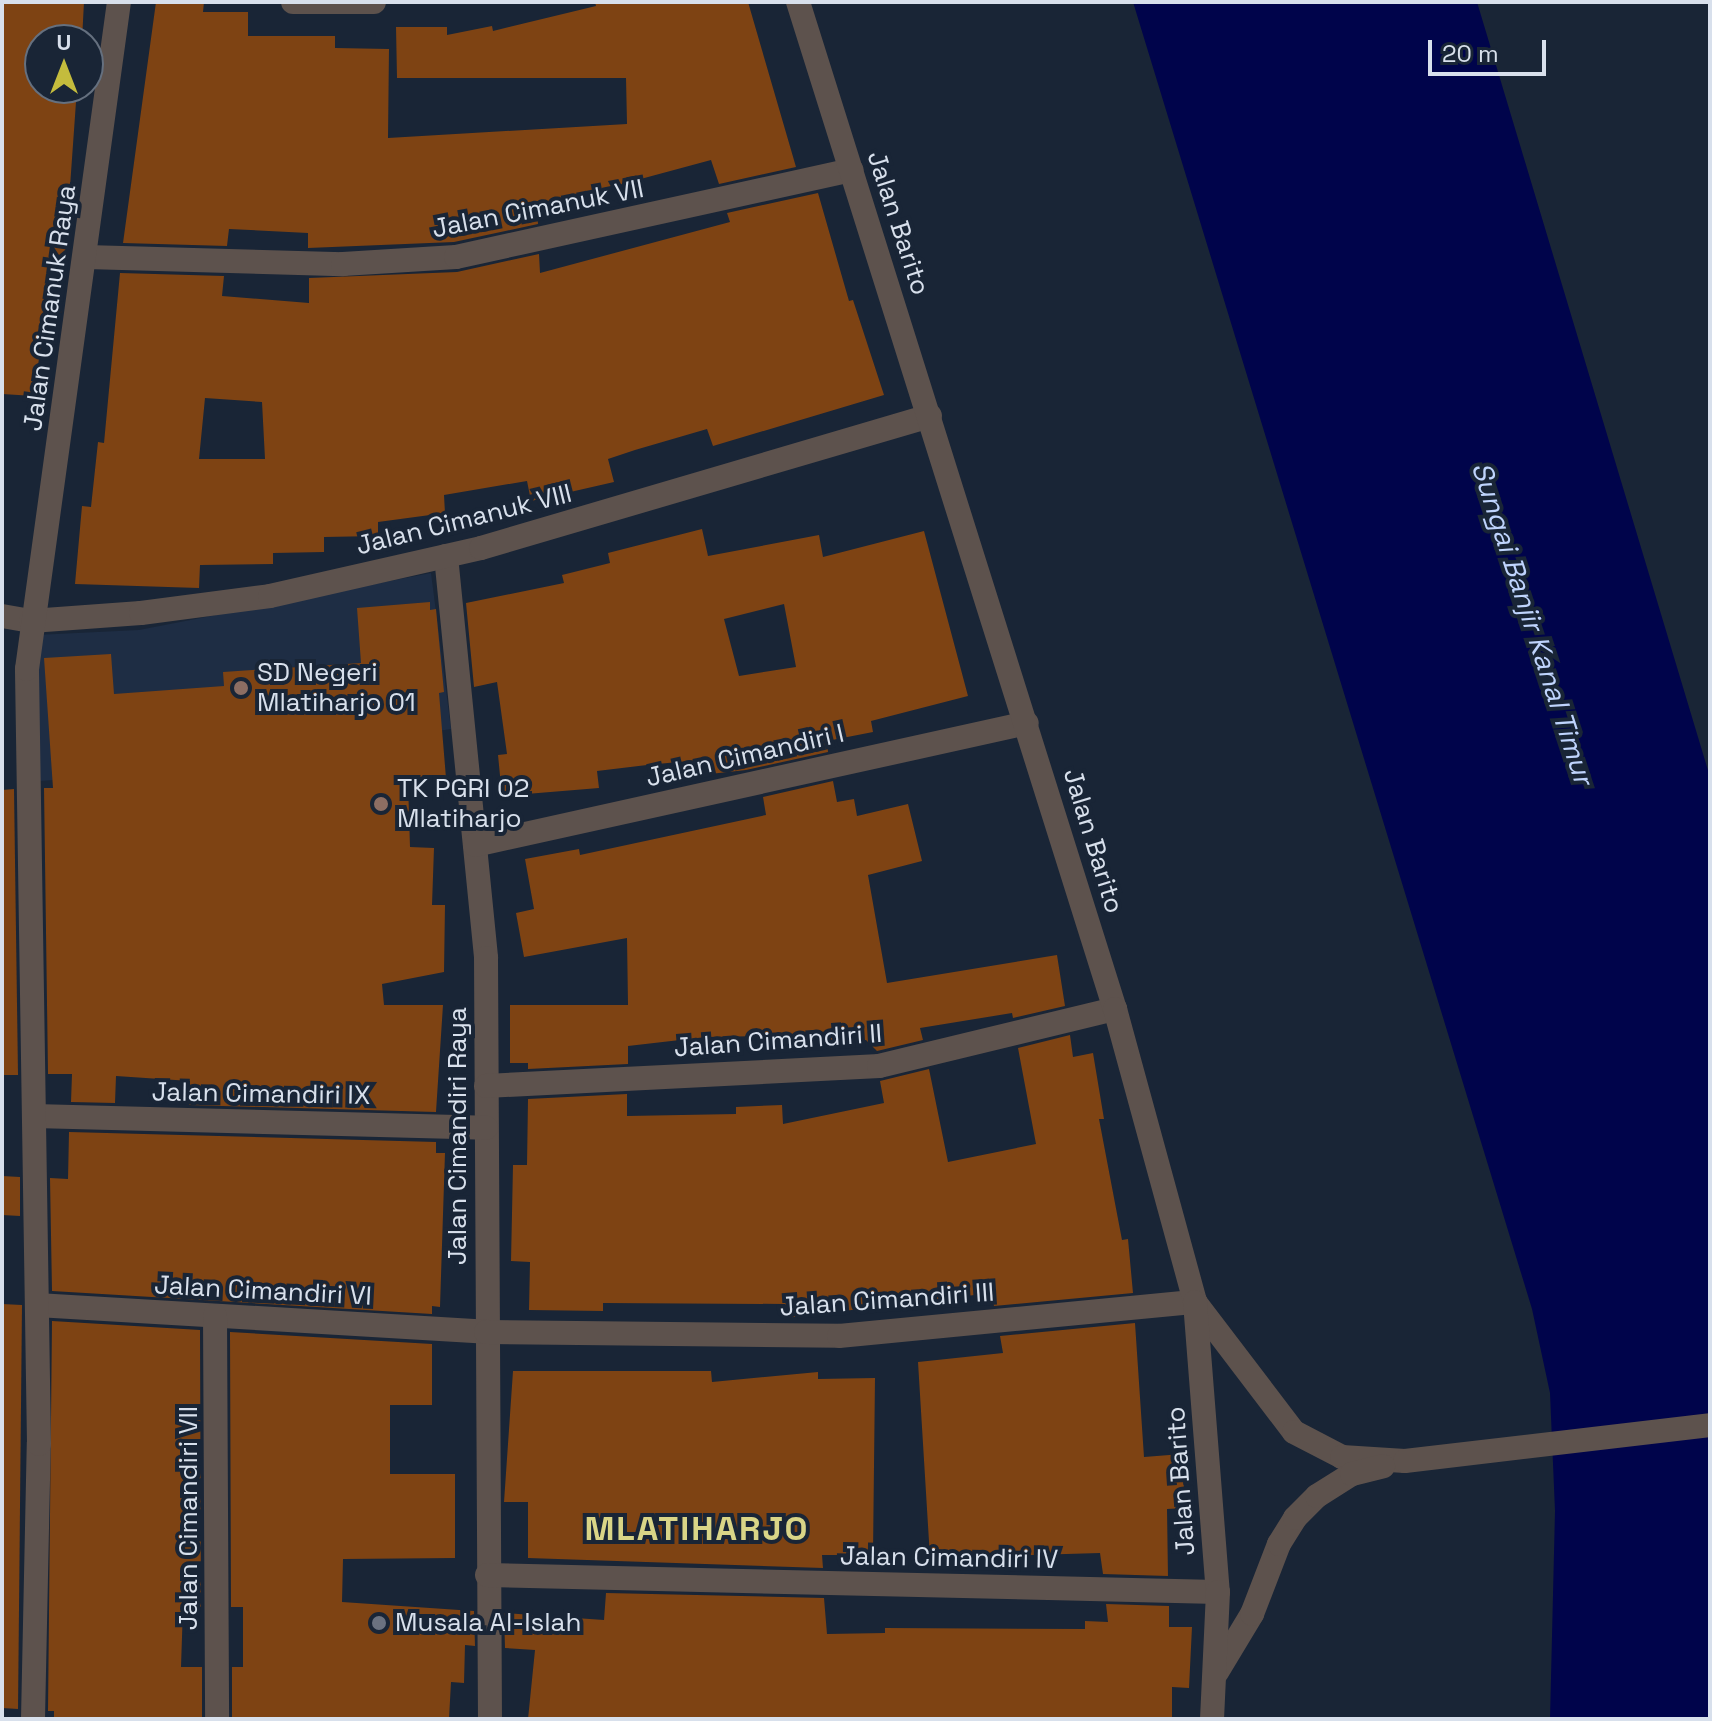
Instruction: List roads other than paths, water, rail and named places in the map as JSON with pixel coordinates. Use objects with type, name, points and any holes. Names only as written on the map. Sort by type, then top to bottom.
[{"type":"street","name":"Jalan Cimanuk Raya","points":[[33,1719],[37,1305],[31,621],[86,257],[119,2]]},
{"type":"street","points":[[293,2],[374,2]]},
{"type":"street","name":"Jalan Barito","points":[[798,2],[1115,1009],[1195,1302],[1218,1592],[1217,1672],[1212,1719]]},
{"type":"street","name":"Jalan Cimanuk VII","points":[[86,257],[343,264],[456,257],[852,170]]},
{"type":"street","name":"Jalan Cimanuk VIII","points":[[2,616],[31,621],[141,613],[270,596],[446,556],[930,416]]},
{"type":"street","name":"Jalan Cimandiri Raya","points":[[446,556],[486,958],[490,1719]]},
{"type":"street","name":"Jalan Cimandiri I","points":[[475,845],[1027,723]]},
{"type":"street","name":"Jalan Cimandiri II","points":[[486,1086],[879,1066],[1115,1009]]},
{"type":"street","name":"Jalan Cimandiri IX","points":[[34,1116],[486,1128]]},
{"type":"street","points":[[1195,1302],[1294,1432],[1342,1457],[1405,1461]]},
{"type":"street","name":"Jalan Cimandiri III","points":[[486,1332],[839,1336],[1195,1302]]},
{"type":"street","name":"Jalan Cimandiri VI","points":[[37,1305],[486,1332]]},
{"type":"street","name":"Jalan Cimandiri VII","points":[[215,1316],[217,1719]]},
{"type":"street","points":[[1217,1672],[1252,1614],[1279,1544],[1295,1518],[1317,1496],[1352,1474],[1405,1461],[1710,1425]]},
{"type":"street","name":"Jalan Cimandiri IV","points":[[487,1575],[1218,1592]]},
{"type":"water","name":"Sungai Banjir Kanal Timur","points":[[1133,2],[1477,2],[1710,777],[1710,1719],[1550,1719],[1555,1511],[1550,1393],[1532,1309]]},
{"type":"place","name":"SD Negeri Mlatiharjo 01","points":[[241,688]]},
{"type":"place","name":"TK PGRI 02 Mlatiharjo","points":[[381,804]]},
{"type":"place","name":"Musala Al-Islah","points":[[379,1623]]},
{"type":"district","name":"MLATIHARJO","points":[[697,1529]]}]
